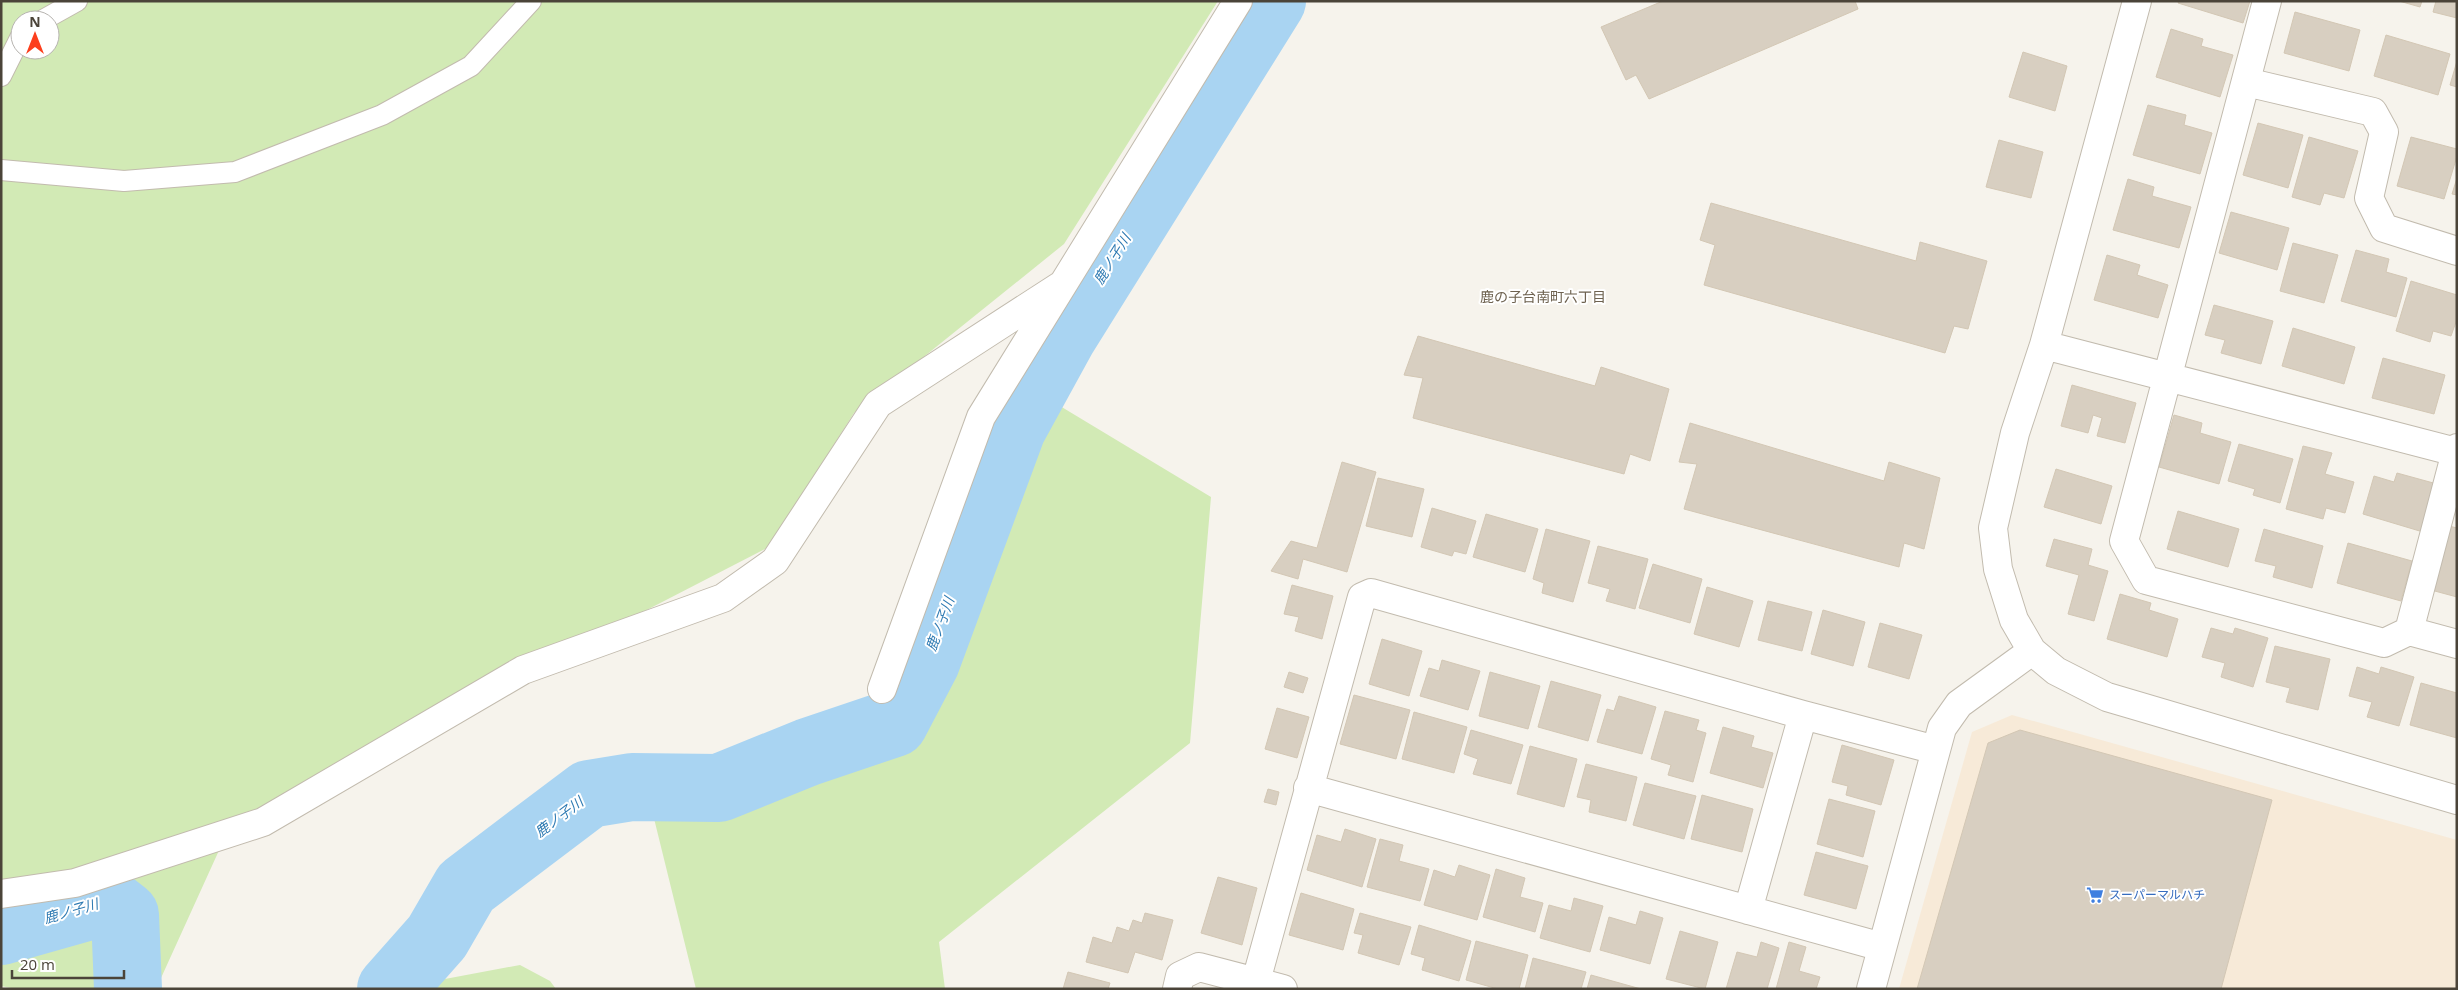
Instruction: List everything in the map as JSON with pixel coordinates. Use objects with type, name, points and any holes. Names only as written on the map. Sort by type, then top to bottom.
[{"type":"street","points":[[882,689],[981,417],[1060,286],[1238,1]]},
{"type":"street","points":[[2137,1],[2044,345],[2015,433],[1993,528],[1998,569],[2014,620],[2032,651],[2056,671],[2106,697],[2457,800]]},
{"type":"street","points":[[2267,1],[2166,376],[2124,541],[2146,580],[2384,643],[2409,630],[2457,644]]},
{"type":"street","points":[[2246,82],[2373,112],[2384,132],[2369,198],[2384,228],[2457,251]]},
{"type":"street","points":[[1,894],[75,884],[262,822],[522,670],[723,598],[775,561],[878,404],[1060,286]]},
{"type":"street","points":[[2044,345],[2456,450],[2409,630]]},
{"type":"street","points":[[1256,981],[1362,598],[1371,593],[1803,716],[1936,750]]},
{"type":"street","points":[[1871,989],[1942,728],[1959,704],[2032,651]]},
{"type":"street","points":[[1748,910],[1803,716]]},
{"type":"street","points":[[1308,788],[1882,947]]},
{"type":"street","points":[[1177,989],[1180,976],[1200,966],[1283,989]]},
{"type":"lane","points":[[60,10],[76,1]]},
{"type":"lane","points":[[1,170],[124,181],[235,172],[382,115],[471,66],[531,1]]},
{"type":"lane","points":[[1,76],[10,58]]},
{"type":"shaded area","points":[[2012,715],[2457,840],[2457,989],[1899,989],[1972,732]]},
{"type":"green space","points":[[1,1],[1218,1],[1064,244],[854,413],[769,547],[231,824],[156,989],[16,989],[1,986]]},
{"type":"green space","points":[[1060,406],[1211,497],[1190,743],[939,942],[945,989],[696,989],[647,790],[914,703]]},
{"type":"green space","points":[[520,965],[550,981],[556,989],[419,989],[429,982]]},
{"type":"building","points":[[1663,1],[1855,1],[1858,9],[1649,99],[1636,75],[1626,80],[1601,27]]},
{"type":"building","points":[[2179,1],[2250,1],[2243,23],[2178,3]]},
{"type":"building","points":[[2399,1],[2422,1],[2420,7]]},
{"type":"building","points":[[2436,1],[2457,1],[2457,18],[2433,12]]},
{"type":"building","points":[[2295,12],[2360,30],[2349,71],[2284,53]]},
{"type":"building","points":[[2171,29],[2203,39],[2201,46],[2233,55],[2220,97],[2156,77]]},
{"type":"building","points":[[2386,35],[2450,54],[2438,95],[2374,76]]},
{"type":"building","points":[[2023,52],[2067,66],[2055,111],[2009,97]]},
{"type":"building","points":[[2457,61],[2457,87],[2450,85]]},
{"type":"building","points":[[2148,105],[2186,115],[2184,125],[2212,133],[2200,174],[2133,155]]},
{"type":"building","points":[[2258,123],[2303,135],[2288,188],[2243,175]]},
{"type":"building","points":[[2309,137],[2358,151],[2344,198],[2324,193],[2320,205],[2292,197]]},
{"type":"building","points":[[2411,137],[2457,149],[2457,156],[2444,199],[2397,186]]},
{"type":"building","points":[[1999,140],[2043,152],[2031,198],[1986,187]]},
{"type":"building","points":[[2457,178],[2457,195],[2452,194]]},
{"type":"building","points":[[2128,179],[2154,187],[2152,196],[2191,207],[2179,248],[2113,230]]},
{"type":"building","points":[[1711,203],[1916,261],[1920,242],[1987,261],[1968,329],[1954,326],[1945,353],[1704,285],[1715,245],[1700,240]]},
{"type":"building","points":[[2231,212],[2289,228],[2277,270],[2219,253]]},
{"type":"building","points":[[2293,243],[2338,255],[2324,303],[2280,291]]},
{"type":"building","points":[[2356,250],[2389,259],[2386,272],[2407,278],[2396,317],[2341,301]]},
{"type":"building","points":[[2107,255],[2140,265],[2137,275],[2168,285],[2158,318],[2094,300]]},
{"type":"building","points":[[2411,281],[2457,295],[2457,319],[2451,336],[2433,331],[2430,342],[2396,331]]},
{"type":"building","points":[[2214,305],[2273,321],[2261,364],[2221,353],[2225,340],[2205,335]]},
{"type":"building","points":[[2293,328],[2355,347],[2344,384],[2282,366]]},
{"type":"building","points":[[1418,336],[1595,386],[1601,367],[1669,389],[1650,461],[1630,454],[1624,474],[1413,418],[1423,378],[1404,375]]},
{"type":"building","points":[[2383,358],[2445,375],[2434,414],[2372,398]]},
{"type":"building","points":[[2072,385],[2136,403],[2125,443],[2097,436],[2102,418],[2093,415],[2088,433],[2061,426]]},
{"type":"building","points":[[2174,415],[2202,423],[2200,433],[2231,442],[2219,484],[2159,467]]},
{"type":"building","points":[[1690,423],[1884,481],[1889,462],[1940,478],[1924,549],[1904,543],[1899,567],[1684,509],[1697,464],[1679,462]]},
{"type":"building","points":[[2239,444],[2293,459],[2280,503],[2253,495],[2255,489],[2228,481]]},
{"type":"building","points":[[2303,446],[2332,453],[2325,474],[2354,482],[2345,513],[2326,508],[2323,519],[2286,509]]},
{"type":"building","points":[[1342,462],[1376,472],[1347,572],[1303,559],[1298,579],[1271,571],[1291,541],[1317,548]]},
{"type":"building","points":[[2056,469],[2112,486],[2101,524],[2044,507]]},
{"type":"building","points":[[2397,473],[2437,484],[2423,532],[2363,514],[2374,476],[2394,482]]},
{"type":"building","points":[[1378,478],[1424,489],[1412,537],[1366,526]]},
{"type":"building","points":[[1432,508],[1476,521],[1466,554],[1454,551],[1452,556],[1421,547]]},
{"type":"building","points":[[2178,511],[2239,529],[2228,567],[2167,549]]},
{"type":"building","points":[[1486,514],[1538,529],[1525,572],[1473,557]]},
{"type":"building","points":[[2449,526],[2457,528],[2457,597],[2431,590]]},
{"type":"building","points":[[1546,529],[1590,541],[1573,602],[1542,593],[1544,583],[1533,579]]},
{"type":"building","points":[[2264,529],[2323,546],[2312,588],[2273,577],[2276,566],[2255,561]]},
{"type":"building","points":[[2054,539],[2092,549],[2088,565],[2108,571],[2094,621],[2068,614],[2079,575],[2046,566]]},
{"type":"building","points":[[2348,543],[2412,561],[2401,601],[2337,583]]},
{"type":"building","points":[[1598,546],[1648,559],[1635,609],[1606,601],[1610,589],[1588,583]]},
{"type":"building","points":[[1653,564],[1702,579],[1690,623],[1639,608]]},
{"type":"building","points":[[1292,585],[1333,596],[1322,639],[1295,631],[1299,617],[1284,614]]},
{"type":"building","points":[[1707,587],[1753,601],[1739,647],[1694,634]]},
{"type":"building","points":[[2120,594],[2151,603],[2149,610],[2178,619],[2167,657],[2107,639]]},
{"type":"building","points":[[1768,601],[1812,612],[1802,651],[1758,640]]},
{"type":"building","points":[[1823,610],[1865,622],[1853,666],[1811,654]]},
{"type":"building","points":[[1880,623],[1922,635],[1909,679],[1868,667]]},
{"type":"building","points":[[2211,628],[2233,634],[2235,628],[2268,638],[2253,687],[2221,677],[2225,663],[2202,657]]},
{"type":"building","points":[[1382,639],[1422,651],[1409,696],[1369,684]]},
{"type":"building","points":[[2275,646],[2330,659],[2318,710],[2286,702],[2290,688],[2266,682]]},
{"type":"building","points":[[1442,660],[1480,671],[1468,710],[1420,696],[1429,668],[1439,671]]},
{"type":"building","points":[[2357,667],[2379,674],[2381,667],[2414,677],[2399,726],[2367,717],[2372,702],[2349,696]]},
{"type":"building","points":[[1289,672],[1308,678],[1303,693],[1284,687]]},
{"type":"building","points":[[1490,672],[1540,686],[1528,729],[1479,716]]},
{"type":"building","points":[[1551,681],[1601,695],[1588,741],[1538,727]]},
{"type":"building","points":[[2421,683],[2457,693],[2457,738],[2410,725]]},
{"type":"building","points":[[1354,695],[1410,710],[1396,759],[1340,744]]},
{"type":"building","points":[[1619,696],[1656,707],[1642,754],[1597,742],[1607,709],[1614,711]]},
{"type":"building","points":[[1277,708],[1309,717],[1297,758],[1265,749]]},
{"type":"building","points":[[1665,711],[1699,720],[1696,730],[1706,733],[1693,782],[1668,775],[1671,765],[1651,759]]},
{"type":"building","points":[[1414,712],[1467,727],[1454,773],[1402,759]]},
{"type":"building","points":[[1723,727],[1754,736],[1751,747],[1773,753],[1763,788],[1710,773]]},
{"type":"building","points":[[1471,730],[1523,745],[1511,784],[1473,774],[1478,759],[1464,754]]},
{"type":"building","name":"スーパーマルハチ","points":[[2020,730],[2272,800],[2221,989],[1917,989],[1988,743]]},
{"type":"building","points":[[1842,745],[1894,760],[1881,805],[1846,795],[1848,786],[1832,782]]},
{"type":"building","points":[[1530,746],[1577,759],[1564,807],[1517,794]]},
{"type":"building","points":[[1586,764],[1637,777],[1626,821],[1589,812],[1591,800],[1577,797]]},
{"type":"building","points":[[1645,783],[1696,796],[1684,839],[1633,825]]},
{"type":"building","points":[[1268,789],[1279,792],[1276,805],[1264,802]]},
{"type":"building","points":[[1702,795],[1753,809],[1742,852],[1691,839]]},
{"type":"building","points":[[1829,799],[1875,811],[1863,857],[1817,844]]},
{"type":"building","points":[[1345,829],[1376,839],[1362,887],[1307,870],[1317,835],[1341,842]]},
{"type":"building","points":[[1380,839],[1403,845],[1399,861],[1429,869],[1420,901],[1367,887]]},
{"type":"building","points":[[1816,852],[1868,866],[1856,909],[1804,895]]},
{"type":"building","points":[[1459,865],[1490,875],[1477,920],[1424,905],[1434,870],[1455,877]]},
{"type":"building","points":[[1496,869],[1525,878],[1520,897],[1543,903],[1535,932],[1483,917]]},
{"type":"building","points":[[1218,877],[1257,888],[1242,945],[1201,933]]},
{"type":"building","points":[[1301,893],[1354,909],[1343,950],[1289,935]]},
{"type":"building","points":[[1574,898],[1603,906],[1590,952],[1540,938],[1549,905],[1571,911]]},
{"type":"building","points":[[1640,911],[1663,918],[1650,964],[1600,950],[1609,917],[1636,925]]},
{"type":"building","points":[[1145,913],[1173,920],[1162,960],[1135,952],[1128,973],[1086,962],[1093,937],[1112,943],[1117,927],[1129,931],[1133,920],[1142,923]]},
{"type":"building","points":[[1360,913],[1411,927],[1399,965],[1358,953],[1363,935],[1354,933]]},
{"type":"building","points":[[1419,925],[1471,941],[1459,981],[1422,970],[1425,958],[1411,954]]},
{"type":"building","points":[[1680,931],[1718,942],[1705,989],[1666,979]]},
{"type":"building","points":[[1476,941],[1528,955],[1519,989],[1498,989],[1466,980]]},
{"type":"building","points":[[1761,942],[1779,948],[1767,989],[1726,989],[1737,952],[1757,957]]},
{"type":"building","points":[[1789,942],[1806,947],[1799,971],[1820,977],[1816,989],[1776,989]]},
{"type":"building","points":[[1533,958],[1586,972],[1581,989],[1525,989]]},
{"type":"building","points":[[1068,972],[1110,983],[1108,989],[1063,989]]},
{"type":"building","points":[[1591,975],[1641,989],[1587,989]]},
{"type":"waterway","name":"鹿ノ子川","points":[[391,989],[437,937],[466,887],[589,794],[632,787],[719,788],[808,752],[894,723],[926,662],[1012,429],[1063,336],[1272,1]]},
{"type":"waterway","name":"鹿ノ子川","points":[[1,931],[107,901],[125,915],[128,989]]},
{"type":"place","name":"スーパーマルハチ","points":[[2095,895]]},
{"type":"district","name":"鹿の子台南町六丁目","points":[[1543,297]]}]
